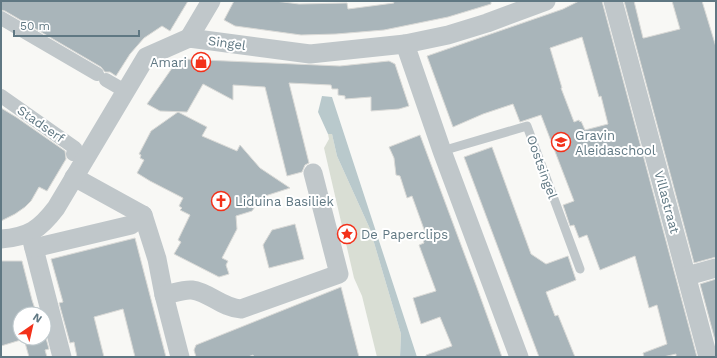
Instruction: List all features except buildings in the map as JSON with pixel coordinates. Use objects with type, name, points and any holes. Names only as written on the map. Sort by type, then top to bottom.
[{"type":"street","points":[[189,38],[212,1]]},
{"type":"street","name":"Singel","points":[[32,240],[56,208],[74,164],[146,57],[189,38],[310,54],[405,44],[448,35],[487,23],[546,1]]},
{"type":"street","name":"Villastraat","points":[[613,1],[708,357]]},
{"type":"street","points":[[1,18],[125,90]]},
{"type":"street","points":[[405,44],[442,151],[519,357]]},
{"type":"street","name":"Stadserf","points":[[1,96],[75,148],[74,164]]},
{"type":"street","points":[[74,164],[143,215],[156,259],[180,357]]},
{"type":"street","points":[[164,295],[190,290],[199,292],[233,309],[241,309],[339,274],[313,173]]},
{"type":"street","name":"Singel","points":[[1,239],[10,238],[32,240],[131,225],[143,215]]},
{"type":"street","points":[[32,240],[62,357]]},
{"type":"street","points":[[687,276],[716,268]]},
{"type":"lane","name":"Oostsingel","points":[[442,151],[527,126],[580,270]]},
{"type":"shaded area","points":[[322,96],[332,97],[417,357],[400,357],[401,334],[370,229],[337,156],[332,134],[328,134],[318,112]]},
{"type":"shaded area","points":[[328,134],[332,134],[337,156],[370,229],[401,334],[400,357],[377,357],[362,296],[354,278],[324,148],[329,139]]},
{"type":"place","name":"Amari","points":[[201,62]]},
{"type":"place","name":"Gravin Aleidaschool","points":[[561,142]]},
{"type":"place","name":"Liduina Basiliek","points":[[221,201]]},
{"type":"place","name":"De Paperclips","points":[[347,234]]}]
